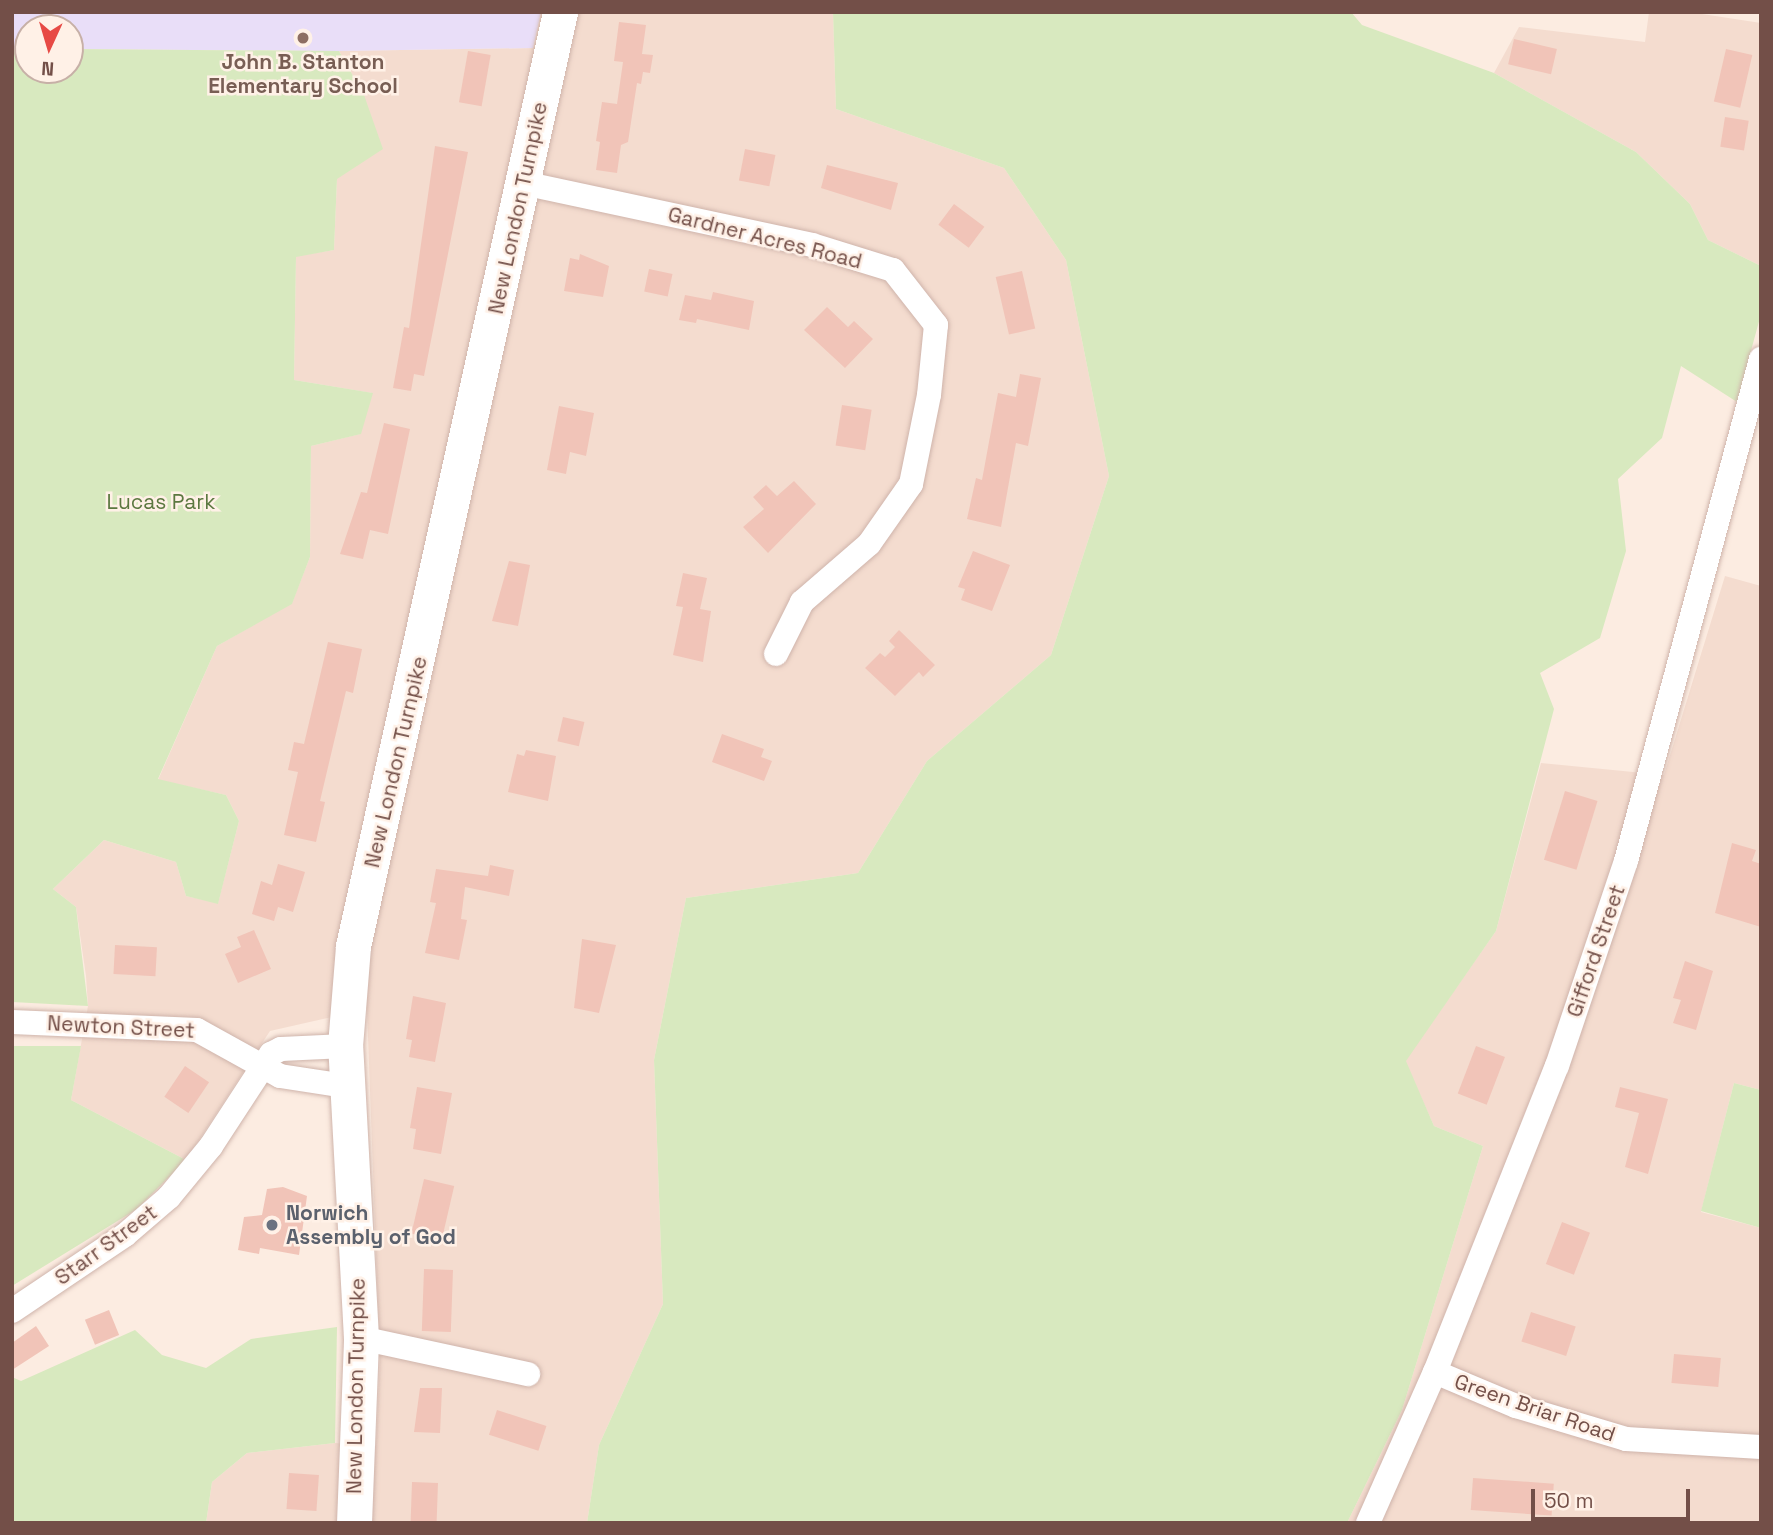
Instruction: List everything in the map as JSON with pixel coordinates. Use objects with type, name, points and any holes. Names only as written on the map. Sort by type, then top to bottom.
[{"type":"main road","name":"New London Turnpike","points":[[354,1523],[360,1338],[345,1046],[353,946],[561,12]]},
{"type":"street","name":"Gardner Acres Road","points":[[523,183],[812,245],[893,270],[936,324],[929,395],[911,484],[869,544],[802,602],[776,654]]},
{"type":"street","name":"Gifford Street","points":[[1368,1523],[1435,1372],[1557,1066],[1626,862],[1757,384],[1761,359]]},
{"type":"street","name":"Newton Street","points":[[12,1022],[188,1028],[219,1039],[261,1066]]},
{"type":"street","name":"Starr Street","points":[[12,1311],[125,1236],[169,1197],[211,1146],[261,1066],[281,1049],[345,1046]]},
{"type":"street","points":[[261,1066],[293,1081],[346,1086]]},
{"type":"street","points":[[360,1338],[528,1374]]},
{"type":"street","name":"Green Briar Road","points":[[1435,1372],[1516,1406],[1626,1439],[1761,1447]]},
{"type":"shaded area","name":"John B. Stanton Elementary School","points":[[12,12],[541,12],[533,48],[339,51],[84,49],[84,14],[14,14],[12,49]]},
{"type":"shaded area","points":[[541,12],[833,12],[836,109],[1004,168],[1066,260],[1109,476],[1051,655],[927,761],[858,873],[686,898],[654,1060],[663,1304],[599,1445],[587,1523],[206,1523],[212,1482],[247,1453],[335,1443],[376,1446],[380,1360],[367,1009],[270,1031],[186,1160],[71,1100],[88,1006],[86,976],[76,907],[53,889],[104,840],[176,862],[186,896],[218,903],[239,821],[226,795],[158,780],[217,646],[292,603],[310,557],[311,446],[360,434],[372,393],[294,380],[296,256],[334,250],[337,179],[364,95],[339,51],[533,48]]},
{"type":"shaded area","points":[[1649,12],[1689,12],[1761,23],[1761,266],[1708,240],[1690,204],[1636,152],[1494,73],[1519,27],[1645,42]]},
{"type":"shaded area","points":[[1725,576],[1761,586],[1761,1090],[1734,1083],[1701,1212],[1761,1228],[1761,1523],[1347,1523],[1402,1410],[1483,1146],[1434,1126],[1405,1061],[1496,931],[1541,763],[1664,775]]},
{"type":"green space","points":[[833,12],[1351,12],[1362,25],[1494,73],[1636,152],[1690,204],[1708,240],[1761,266],[1761,314],[1737,402],[1681,366],[1662,438],[1618,479],[1626,551],[1600,638],[1540,673],[1554,709],[1496,931],[1406,1061],[1434,1126],[1483,1146],[1402,1410],[1347,1523],[587,1523],[599,1445],[663,1304],[654,1060],[686,898],[858,873],[927,761],[1051,655],[1109,476],[1066,260],[1004,168],[836,109]]},
{"type":"green space","name":"Lucas Park","points":[[12,49],[14,84],[84,84],[84,49],[339,51],[364,95],[383,149],[337,179],[334,250],[296,257],[294,380],[373,393],[361,434],[311,446],[310,557],[292,604],[217,646],[158,779],[226,795],[239,821],[218,904],[186,896],[176,862],[104,840],[53,889],[76,907],[88,1006],[12,1002]]},
{"type":"green space","points":[[12,1046],[81,1046],[71,1100],[186,1160],[137,1209],[12,1286]]},
{"type":"green space","points":[[1734,1083],[1761,1090],[1761,1228],[1701,1211]]},
{"type":"green space","points":[[337,1327],[335,1443],[247,1453],[212,1482],[206,1523],[12,1523],[12,1377],[21,1381],[135,1330],[162,1355],[206,1368],[251,1339]]},
{"type":"building","points":[[619,22],[646,25],[642,54],[653,55],[650,73],[643,72],[641,84],[637,83],[628,142],[621,145],[617,173],[596,170],[600,142],[596,141],[602,102],[617,104],[623,62],[614,61]]},
{"type":"building","points":[[1514,39],[1557,49],[1551,74],[1508,64]]},
{"type":"building","points":[[1726,49],[1752,55],[1740,108],[1714,102]]},
{"type":"building","points":[[468,51],[491,55],[482,106],[459,102]]},
{"type":"building","points":[[1725,117],[1749,121],[1744,150],[1720,147]]},
{"type":"building","points":[[435,146],[468,152],[424,376],[414,374],[411,391],[393,388],[404,327],[409,328]]},
{"type":"building","points":[[745,149],[775,155],[769,186],[739,180]]},
{"type":"building","points":[[827,165],[898,183],[891,210],[821,188]]},
{"type":"building","points":[[954,204],[984,227],[969,248],[938,225]]},
{"type":"building","points":[[580,254],[609,266],[603,297],[564,291],[570,258],[579,260]]},
{"type":"building","points":[[649,269],[672,274],[668,296],[644,291]]},
{"type":"building","points":[[1022,271],[1035,328],[1009,335],[996,277]]},
{"type":"building","points":[[713,292],[754,301],[749,330],[697,319],[696,323],[679,320],[685,295],[711,300]]},
{"type":"building","points":[[827,307],[848,327],[854,321],[873,339],[845,368],[804,330]]},
{"type":"building","points":[[1020,374],[1041,378],[1028,446],[1016,443],[1001,527],[967,519],[976,478],[982,480],[998,393],[1016,397]]},
{"type":"building","points":[[842,405],[872,410],[865,450],[836,445]]},
{"type":"building","points":[[559,406],[594,413],[586,456],[570,452],[566,474],[547,470]]},
{"type":"building","points":[[384,423],[410,429],[388,534],[370,530],[363,559],[340,554],[361,492],[367,493]]},
{"type":"building","points":[[794,481],[816,504],[768,553],[743,527],[764,509],[753,497],[766,485],[777,496]]},
{"type":"building","points":[[973,551],[1010,565],[992,611],[961,600],[965,589],[958,587]]},
{"type":"building","points":[[509,561],[530,565],[518,626],[492,621]]},
{"type":"building","points":[[683,573],[707,578],[700,609],[711,611],[703,662],[673,655],[683,607],[676,606]]},
{"type":"building","points":[[899,630],[935,665],[923,677],[919,672],[895,696],[865,668],[880,653],[885,657],[895,647],[889,641]]},
{"type":"building","points":[[328,642],[362,649],[353,693],[346,691],[320,801],[325,802],[316,842],[284,835],[298,772],[288,770],[294,742],[304,744]]},
{"type":"building","points":[[563,717],[584,722],[579,746],[557,741]]},
{"type":"building","points":[[722,734],[764,749],[761,757],[772,761],[764,781],[712,762]]},
{"type":"building","points":[[526,750],[556,756],[548,801],[508,792],[517,754],[524,756]]},
{"type":"building","points":[[1565,791],[1598,801],[1576,870],[1544,860]]},
{"type":"building","points":[[1732,843],[1756,850],[1752,861],[1761,864],[1761,927],[1715,913]]},
{"type":"building","points":[[278,864],[305,872],[293,912],[278,907],[274,921],[252,914],[261,881],[272,885]]},
{"type":"building","points":[[490,865],[514,870],[509,896],[465,887],[461,919],[467,920],[459,960],[425,953],[436,903],[430,902],[436,869],[488,876]]},
{"type":"building","points":[[254,930],[271,969],[238,983],[225,954],[241,947],[237,937]]},
{"type":"building","points":[[582,939],[616,945],[599,1013],[574,1008]]},
{"type":"building","points":[[115,945],[157,947],[155,976],[113,974]]},
{"type":"building","points":[[1685,961],[1713,971],[1696,1030],[1673,1023],[1681,1000],[1673,998]]},
{"type":"building","points":[[413,996],[446,1003],[435,1062],[409,1057],[412,1040],[406,1039]]},
{"type":"building","points":[[1476,1046],[1505,1057],[1487,1105],[1458,1094]]},
{"type":"building","points":[[185,1066],[209,1082],[188,1113],[164,1097]]},
{"type":"building","points":[[417,1087],[452,1093],[441,1154],[413,1149],[416,1129],[410,1128]]},
{"type":"building","points":[[1620,1087],[1668,1099],[1648,1174],[1625,1167],[1639,1113],[1615,1107]]},
{"type":"building","points":[[424,1179],[454,1186],[442,1241],[411,1234]]},
{"type":"building","name":"Norwich Assembly of God","points":[[283,1187],[307,1196],[299,1255],[260,1248],[259,1254],[238,1250],[244,1217],[262,1215],[267,1189]]},
{"type":"building","points":[[1562,1222],[1590,1233],[1574,1275],[1546,1264]]},
{"type":"building","points":[[424,1269],[453,1270],[451,1332],[422,1331]]},
{"type":"building","points":[[109,1310],[119,1335],[95,1345],[85,1320]]},
{"type":"building","points":[[1531,1312],[1576,1327],[1566,1356],[1521,1341]]},
{"type":"building","points":[[36,1326],[49,1346],[12,1370],[12,1343]]},
{"type":"building","points":[[1674,1354],[1721,1358],[1718,1387],[1671,1383]]},
{"type":"building","points":[[420,1388],[442,1388],[440,1433],[414,1432]]},
{"type":"building","points":[[497,1410],[546,1426],[538,1451],[489,1435]]},
{"type":"building","points":[[289,1473],[319,1475],[316,1511],[286,1509]]},
{"type":"building","points":[[1473,1478],[1554,1484],[1552,1516],[1471,1510]]},
{"type":"building","points":[[412,1482],[438,1483],[437,1523],[411,1523]]},
{"type":"place","name":"John B. Stanton Elementary School","points":[[303,38]]},
{"type":"place","name":"Norwich Assembly of God","points":[[272,1225]]}]
